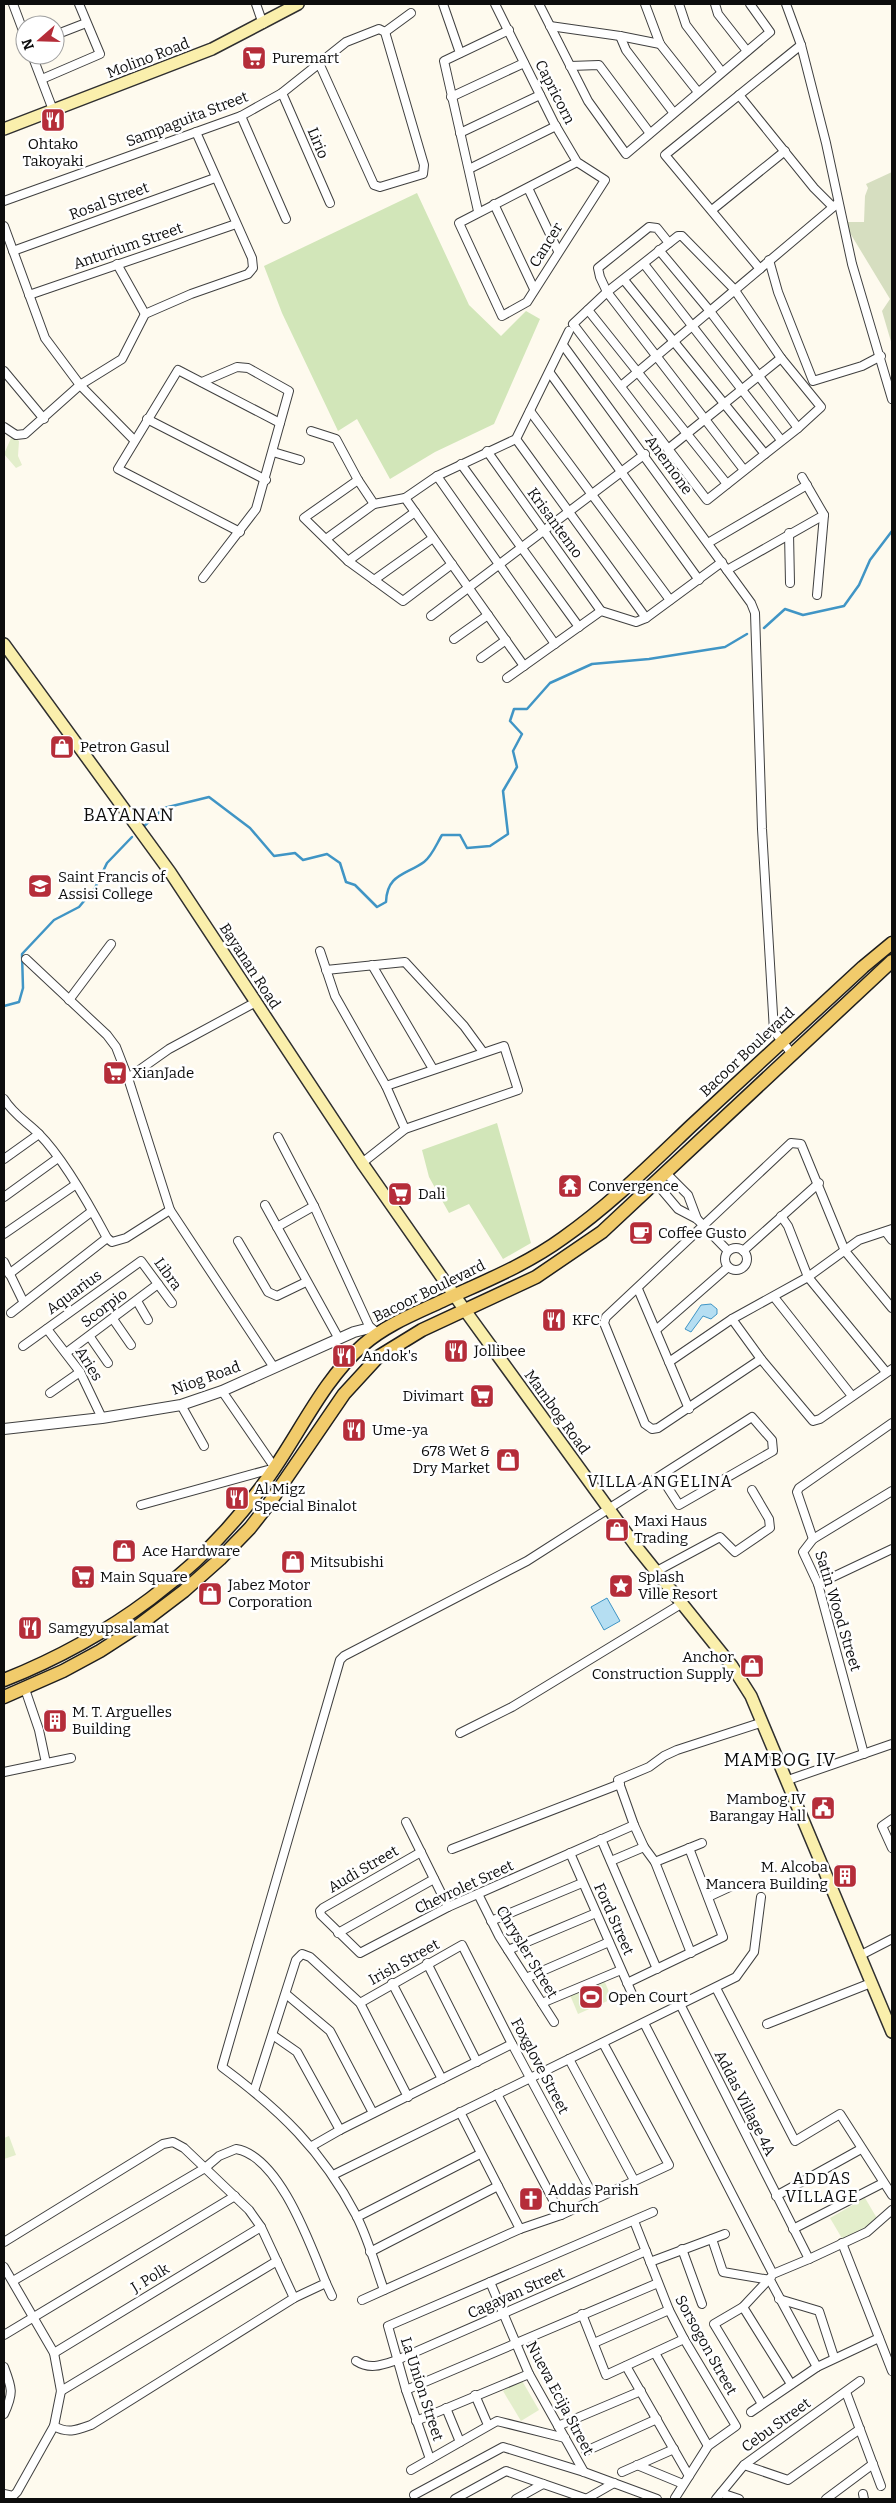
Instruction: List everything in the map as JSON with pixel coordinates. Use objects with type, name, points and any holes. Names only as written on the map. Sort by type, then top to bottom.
[{"type":"main road","name":"Molino Road","points":[[4,129],[212,49],[298,4]]},
{"type":"main road","name":"Bayanan Road","points":[[4,644],[170,872],[362,1163],[464,1309]]},
{"type":"main road","name":"Bacoor Boulevard","points":[[4,1680],[38,1666],[92,1638],[168,1586],[223,1535],[275,1468],[345,1362],[373,1331],[528,1261],[591,1218],[862,967],[892,943]]},
{"type":"main road","points":[[4,1697],[63,1671],[117,1641],[166,1606],[204,1574],[268,1506],[344,1394],[378,1357],[402,1340],[546,1271],[602,1232],[892,961]]},
{"type":"main road","name":"Mambog Road","points":[[464,1309],[609,1510],[655,1572],[732,1666],[751,1696],[788,1780],[859,1956],[892,2032]]},
{"type":"main road","points":[[298,1432],[312,1442]]},
{"type":"street","points":[[42,79],[100,54],[79,4]]},
{"type":"street","points":[[256,4],[263,24]]},
{"type":"street","points":[[443,4],[460,53]]},
{"type":"street","name":"Capricorn","points":[[496,4],[540,95],[577,162],[605,180]]},
{"type":"street","points":[[539,4],[588,101],[626,154],[649,132],[770,32],[750,4]]},
{"type":"street","points":[[645,4],[660,44],[698,92]]},
{"type":"street","points":[[679,4],[686,25],[721,72]]},
{"type":"street","points":[[714,4],[718,14],[747,51]]},
{"type":"street","points":[[786,4],[801,45],[826,143],[836,205],[852,264],[890,381],[892,399]]},
{"type":"street","points":[[319,63],[374,185],[380,187],[423,174],[424,165],[385,32],[411,13]]},
{"type":"street","points":[[65,31],[86,23]]},
{"type":"street","points":[[550,26],[660,44]]},
{"type":"street","name":"Sampaguita Street","points":[[4,201],[241,116],[282,94],[346,42],[379,29],[385,32]]},
{"type":"street","points":[[509,30],[444,62],[478,211],[528,188],[577,162]]},
{"type":"street","points":[[620,36],[626,50],[673,112]]},
{"type":"street","points":[[760,269],[665,155],[801,45]]},
{"type":"street","points":[[451,97],[524,63]]},
{"type":"street","points":[[36,65],[53,110]]},
{"type":"street","points":[[570,66],[599,65],[649,132]]},
{"type":"street","name":"Lirio","points":[[282,94],[330,203]]},
{"type":"street","points":[[460,133],[540,95]]},
{"type":"street","points":[[739,95],[814,188],[836,205]]},
{"type":"street","points":[[241,116],[286,219]]},
{"type":"street","points":[[469,169],[556,126]]},
{"type":"street","points":[[4,427],[16,435],[25,434],[80,385],[122,359],[145,314],[191,294],[248,274],[253,268],[252,258],[196,132]]},
{"type":"street","points":[[712,210],[785,151]]},
{"type":"street","name":"Rosal Street","points":[[13,251],[215,178]]},
{"type":"street","name":"Cancer","points":[[478,211],[459,222],[502,316],[527,302],[558,250],[605,180]]},
{"type":"street","points":[[528,188],[558,250]]},
{"type":"street","points":[[494,204],[534,289]]},
{"type":"street","points":[[621,386],[836,205]]},
{"type":"street","name":"Anturium Street","points":[[29,295],[236,224]]},
{"type":"street","points":[[4,226],[45,338],[80,385],[134,440]]},
{"type":"street","points":[[669,242],[654,226],[649,227],[598,268],[600,277],[608,292],[744,470]]},
{"type":"street","points":[[678,236],[682,236],[734,289],[781,358],[821,407],[798,428],[707,500],[573,324],[608,292],[669,242],[678,236]]},
{"type":"street","points":[[659,250],[709,310],[798,428]]},
{"type":"street","points":[[769,260],[778,292],[813,381],[862,366],[881,356]]},
{"type":"street","points":[[117,264],[145,314]]},
{"type":"street","points":[[644,264],[781,440]]},
{"type":"street","points":[[624,280],[765,454]]},
{"type":"street","points":[[588,310],[726,484]]},
{"type":"street","points":[[326,539],[374,504],[405,498],[437,476],[516,439],[569,331]]},
{"type":"street","name":"Anemone","points":[[563,345],[645,454],[751,603],[756,623],[762,829],[774,1031],[781,1042]]},
{"type":"street","points":[[668,449],[781,358]]},
{"type":"street","points":[[202,382],[238,367],[248,368],[289,391],[266,480],[256,509],[203,578]]},
{"type":"street","points":[[240,532],[118,469],[178,370],[280,423]]},
{"type":"street","points":[[4,371],[44,419]]},
{"type":"street","points":[[550,373],[699,580]]},
{"type":"street","points":[[530,411],[670,600]]},
{"type":"street","points":[[147,419],[266,480]]},
{"type":"street","points":[[310,431],[336,439],[358,480],[374,504]]},
{"type":"street","points":[[516,439],[646,618]]},
{"type":"street","name":"Krisantemo","points":[[487,451],[601,611]]},
{"type":"street","points":[[273,452],[300,460]]},
{"type":"street","points":[[431,616],[645,454]]},
{"type":"street","points":[[461,464],[579,627]]},
{"type":"street","points":[[437,476],[555,644]]},
{"type":"street","points":[[802,477],[824,515],[818,595]]},
{"type":"street","points":[[358,480],[304,518],[348,561],[403,601],[452,564]]},
{"type":"street","points":[[708,543],[807,485]]},
{"type":"street","points":[[405,498],[524,666]]},
{"type":"street","points":[[348,561],[415,512]]},
{"type":"street","points":[[727,570],[789,533],[824,515]]},
{"type":"street","points":[[789,533],[790,583]]},
{"type":"street","points":[[374,580],[433,538]]},
{"type":"street","points":[[507,678],[601,611],[636,622],[646,618],[722,562]]},
{"type":"street","points":[[454,639],[488,615]]},
{"type":"street","points":[[481,658],[506,640]]},
{"type":"street","points":[[69,1000],[111,944]]},
{"type":"street","points":[[320,951],[335,996],[386,1086],[405,1129]]},
{"type":"street","points":[[26,959],[107,1035],[116,1047],[128,1078],[170,1210],[273,1366]]},
{"type":"street","points":[[326,970],[405,962],[464,1026],[483,1052]]},
{"type":"street","points":[[372,965],[433,1069]]},
{"type":"street","points":[[128,1078],[170,1049],[256,1002]]},
{"type":"street","points":[[781,1042],[792,1054]]},
{"type":"street","points":[[362,1163],[405,1129],[518,1090],[504,1046],[386,1086]]},
{"type":"street","points":[[4,1100],[11,1111],[40,1134],[58,1158],[107,1238],[114,1242],[126,1238],[170,1210]]},
{"type":"street","points":[[4,1159],[40,1134]]},
{"type":"street","points":[[278,1137],[314,1206],[373,1331]]},
{"type":"street","points":[[761,1359],[658,1428],[648,1428],[604,1323],[606,1317],[638,1289],[791,1143],[801,1144],[845,1251],[892,1308]]},
{"type":"street","points":[[4,1197],[58,1158]]},
{"type":"street","points":[[666,1173],[688,1195],[697,1219]]},
{"type":"street","points":[[656,1183],[678,1209],[697,1219],[728,1251]]},
{"type":"street","points":[[742,1251],[819,1184]]},
{"type":"street","points":[[4,1234],[76,1185]]},
{"type":"street","points":[[265,1205],[306,1282],[340,1339]]},
{"type":"street","points":[[277,1227],[314,1206]]},
{"type":"street","points":[[9,1274],[91,1212]]},
{"type":"street","points":[[732,1319],[761,1359],[813,1421],[820,1419],[889,1371],[808,1277],[788,1226],[781,1216]]},
{"type":"street","points":[[669,1362],[732,1319],[808,1277],[859,1240],[889,1230],[892,1240]]},
{"type":"street","points":[[11,1313],[107,1238]]},
{"type":"street","points":[[238,1241],[268,1292],[276,1296],[306,1282]]},
{"type":"street","points":[[734,1248],[742,1251],[746,1260],[744,1266],[738,1270],[728,1267],[725,1257],[728,1251],[734,1248]]},
{"type":"street","name":"Libra","points":[[141,1261],[172,1303]]},
{"type":"street","name":"Aquarius","points":[[23,1346],[141,1261]]},
{"type":"street","points":[[4,1262],[23,1302]]},
{"type":"street","points":[[656,1330],[728,1267]]},
{"type":"street","name":"Scorpio","points":[[66,1353],[138,1301],[158,1284]]},
{"type":"street","points":[[638,1289],[689,1409]]},
{"type":"street","points":[[774,1297],[852,1396]]},
{"type":"street","points":[[138,1301],[148,1320]]},
{"type":"street","points":[[113,1319],[131,1345]]},
{"type":"street","name":"Aries","points":[[47,1329],[80,1372],[102,1418]]},
{"type":"street","name":"Niog Road","points":[[4,1429],[102,1418],[181,1405],[222,1391],[273,1366],[340,1339],[373,1331]]},
{"type":"street","points":[[90,1337],[108,1363]]},
{"type":"street","points":[[50,1393],[80,1372]]},
{"type":"street","points":[[141,1505],[275,1468],[222,1391]]},
{"type":"street","points":[[181,1405],[204,1446]]},
{"type":"street","points":[[384,2290],[357,2217],[333,2175],[312,2146],[254,2091],[222,2068],[340,1660],[380,1636],[527,1561],[752,1417],[772,1440],[772,1451],[679,1505],[661,1477]]},
{"type":"street","points":[[813,1539],[797,1492],[798,1488],[892,1423]]},
{"type":"street","points":[[655,1572],[720,1537],[735,1552],[770,1528],[769,1519],[752,1490]]},
{"type":"street","name":"Satin Wood Street","points":[[864,1754],[818,1584],[804,1552],[813,1539],[892,1490]]},
{"type":"street","points":[[818,1584],[892,1549]]},
{"type":"street","points":[[460,1733],[512,1707],[681,1604]]},
{"type":"street","points":[[25,1688],[39,1730],[46,1763]]},
{"type":"street","points":[[692,1953],[655,1862],[644,1846],[634,1824],[618,1780],[621,1777],[649,1767],[670,1753],[763,1722]]},
{"type":"street","points":[[788,1780],[892,1744]]},
{"type":"street","points":[[4,1772],[71,1758]]},
{"type":"street","points":[[452,1849],[620,1784]]},
{"type":"street","points":[[892,1818],[882,1826],[892,1848]]},
{"type":"street","points":[[406,1822],[448,1907]]},
{"type":"street","name":"Chevrolet Sreet","points":[[320,1911],[321,1915],[338,1933],[360,1953],[448,1907],[634,1824]]},
{"type":"street","points":[[601,1840],[657,1969]]},
{"type":"street","points":[[655,1862],[702,1843]]},
{"type":"street","points":[[610,1861],[644,1846]]},
{"type":"street","points":[[627,1983],[723,1937],[689,1848]]},
{"type":"street","name":"Audi Street","points":[[320,1911],[421,1852]]},
{"type":"street","name":"Ford Street","points":[[570,1853],[633,1996]]},
{"type":"street","points":[[338,1933],[434,1879]]},
{"type":"street","points":[[491,1921],[582,1883]]},
{"type":"street","points":[[708,1897],[734,1885]]},
{"type":"street","name":"Chrysler Street","points":[[478,1894],[508,1950],[554,2022]]},
{"type":"street","points":[[333,2175],[681,2006],[740,1974],[754,1952],[761,1897]]},
{"type":"street","points":[[508,1950],[596,1913]]},
{"type":"street","points":[[859,1956],[892,1939]]},
{"type":"street","points":[[526,1978],[609,1942]]},
{"type":"street","name":"Irish Street","points":[[360,2003],[427,1963],[462,1945]]},
{"type":"street","name":"Foxglove Street","points":[[462,1945],[512,2044],[595,2199]]},
{"type":"street","points":[[254,2091],[274,2036],[296,1960],[302,1954],[310,1958],[360,2003],[408,2096]]},
{"type":"street","points":[[427,1963],[478,2062]]},
{"type":"street","points":[[542,2003],[621,1970]]},
{"type":"street","points":[[392,1983],[442,2079]]},
{"type":"street","points":[[767,2024],[871,1983]]},
{"type":"street","points":[[716,1988],[795,2141],[840,2114],[892,2196]]},
{"type":"street","points":[[286,1994],[330,2031],[373,2113]]},
{"type":"street","name":"Addas Village 4A","points":[[681,2006],[809,2259]]},
{"type":"street","points":[[644,2024],[771,2277],[779,2300],[817,2367]]},
{"type":"street","points":[[274,2036],[297,2052],[340,2130]]},
{"type":"street","points":[[362,2300],[520,2228],[561,2215],[669,2165],[603,2043]]},
{"type":"street","points":[[312,2146],[373,2113],[512,2044]]},
{"type":"street","points":[[569,2059],[634,2180]]},
{"type":"street","points":[[497,2094],[561,2215]]},
{"type":"street","points":[[460,2112],[480,2154],[520,2228]]},
{"type":"street","points":[[4,2242],[167,2142],[178,2144],[249,2210],[261,2227],[294,2298]]},
{"type":"street","points":[[776,2196],[862,2148]]},
{"type":"street","points":[[13,2281],[205,2168],[220,2156],[236,2149],[249,2154],[264,2167],[298,2214],[332,2296]]},
{"type":"street","points":[[357,2217],[480,2154]]},
{"type":"street","points":[[793,2229],[883,2183]]},
{"type":"street","points":[[370,2252],[498,2186]]},
{"type":"street","points":[[4,2335],[235,2196]]},
{"type":"street","points":[[762,2404],[714,2324],[743,2307],[771,2277],[867,2232],[892,2210]]},
{"type":"street","points":[[490,2282],[653,2212]]},
{"type":"street","name":"Sorsogon Street","points":[[634,2221],[669,2310],[684,2339],[736,2426],[708,2446]]},
{"type":"street","name":"J. Polk","points":[[54,2353],[261,2227]]},
{"type":"street","points":[[650,2262],[724,2234]]},
{"type":"street","points":[[712,2239],[724,2272],[771,2277]]},
{"type":"street","points":[[842,2244],[892,2371]]},
{"type":"street","points":[[682,2249],[702,2304]]},
{"type":"street","name":"Cagayan Street","points":[[356,2361],[362,2365],[376,2366],[397,2360],[646,2251]]},
{"type":"street","points":[[61,2391],[277,2261]]},
{"type":"street","points":[[4,2267],[54,2353],[61,2391],[54,2426],[17,2492],[13,2496],[4,2494]]},
{"type":"street","name":"Nueva Ecija Street","points":[[490,2282],[529,2374],[584,2472]]},
{"type":"street","name":"La Union Street","points":[[430,2459],[406,2390],[388,2326],[490,2282]]},
{"type":"street","points":[[54,2426],[62,2431],[73,2432],[91,2425],[294,2298],[326,2283]]},
{"type":"street","points":[[406,2390],[515,2342],[658,2283]]},
{"type":"street","points":[[779,2300],[819,2311],[834,2357]]},
{"type":"street","points":[[743,2307],[792,2384]]},
{"type":"street","points":[[594,2343],[669,2310]]},
{"type":"street","points":[[582,2314],[606,2374],[684,2339]]},
{"type":"street","points":[[751,2412],[834,2357],[879,2338]]},
{"type":"street","points":[[655,2353],[708,2446],[675,2498]]},
{"type":"street","points":[[626,2366],[689,2476]]},
{"type":"street","points":[[4,2367],[12,2389],[12,2397],[4,2414]]},
{"type":"street","points":[[416,2421],[529,2374]]},
{"type":"street","name":"Cebu Street","points":[[719,2496],[744,2465],[860,2382]]},
{"type":"street","points":[[558,2426],[641,2391]]},
{"type":"street","points":[[846,2392],[881,2486]]},
{"type":"street","points":[[476,2395],[488,2425]]},
{"type":"street","points":[[446,2408],[460,2442]]},
{"type":"street","points":[[586,2451],[657,2419]]},
{"type":"street","points":[[411,2470],[488,2425],[499,2421],[565,2438]]},
{"type":"street","points":[[744,2465],[788,2480],[860,2429]]},
{"type":"street","points":[[414,2494],[503,2447],[584,2472],[656,2499]]},
{"type":"street","points":[[622,2472],[674,2449]]},
{"type":"street","points":[[826,2499],[873,2464]]},
{"type":"street","points":[[637,2465],[683,2484]]},
{"type":"street","points":[[455,2499],[506,2471],[586,2499],[614,2483]]},
{"type":"street","points":[[516,2499],[543,2484]]},
{"type":"street","points":[[719,2496],[739,2499]]},
{"type":"green space","points":[[892,172],[892,345],[882,311],[890,299],[847,228],[848,222],[864,222],[865,196],[868,188],[866,184]]},
{"type":"green space","points":[[417,193],[469,305],[501,336],[526,311],[540,319],[494,424],[435,452],[390,479],[357,419],[338,431],[282,313],[264,266]]},
{"type":"green space","points":[[12,436],[19,441],[18,456],[22,465],[16,468],[4,454]]},
{"type":"green space","points":[[497,1123],[531,1243],[503,1259],[469,1204],[449,1213],[429,1177],[422,1150]]},
{"type":"green space","name":"Open Court","points":[[604,1980],[612,1999],[578,2014],[570,1995]]},
{"type":"green space","points":[[9,2136],[16,2155],[4,2159],[4,2138]]},
{"type":"green space","points":[[865,2198],[878,2220],[843,2240],[830,2218]]},
{"type":"green space","points":[[521,2379],[539,2410],[521,2421],[503,2391]]},
{"type":"water","points":[[711,1304],[717,1309],[717,1314],[711,1319],[703,1316],[691,1332],[685,1329],[701,1305]]},
{"type":"water","points":[[607,1598],[620,1621],[604,1630],[591,1607]]},
{"type":"waterway","points":[[764,628],[785,609],[803,615],[844,606],[859,585],[870,560],[892,531]]},
{"type":"waterway","points":[[142,828],[164,808],[209,797],[250,828],[274,856],[295,853],[303,860],[327,854],[340,863],[346,882],[355,885],[377,907],[386,902],[387,893],[394,880],[424,862],[432,853],[442,835],[460,835],[467,848],[490,846],[508,834],[503,791],[517,767],[513,751],[522,734],[510,721],[514,709],[527,709],[550,683],[592,664],[649,659],[725,647],[747,634]]},
{"type":"waterway","points":[[4,1006],[19,1002],[23,988],[22,954],[54,920],[79,907],[95,888],[107,863],[132,837]]},
{"type":"place","name":"Puremart","points":[[254,58]]},
{"type":"place","name":"Ohtako Takoyaki","points":[[53,120]]},
{"type":"place","name":"Petron Gasul","points":[[62,747]]},
{"type":"place","name":"Saint Francis of Assisi College","points":[[40,886]]},
{"type":"place","name":"XianJade","points":[[115,1073]]},
{"type":"place","name":"Convergence","points":[[570,1186]]},
{"type":"place","name":"Dali","points":[[400,1194]]},
{"type":"place","name":"Coffee Gusto","points":[[641,1233]]},
{"type":"place","name":"KFC","points":[[554,1320]]},
{"type":"place","name":"Jollibee","points":[[456,1351]]},
{"type":"place","name":"Andok's","points":[[344,1356]]},
{"type":"place","name":"Divimart","points":[[482,1396]]},
{"type":"place","name":"Ume-ya","points":[[354,1430]]},
{"type":"place","name":"678 Wet & Dry Market","points":[[508,1460]]},
{"type":"place","name":"Al Migz Special Binalot","points":[[237,1498]]},
{"type":"place","name":"Maxi Haus Trading","points":[[617,1530]]},
{"type":"place","name":"Ace Hardware","points":[[124,1551]]},
{"type":"place","name":"Mitsubishi","points":[[293,1562]]},
{"type":"place","name":"Main Square","points":[[83,1577]]},
{"type":"place","name":"Splash Ville Resort","points":[[621,1586]]},
{"type":"place","name":"Jabez Motor Corporation","points":[[210,1594]]},
{"type":"place","name":"Samgyupsalamat","points":[[30,1628]]},
{"type":"place","name":"Anchor Construction Supply","points":[[752,1666]]},
{"type":"place","name":"M. T. Arguelles Building","points":[[55,1721]]},
{"type":"place","name":"Mambog IV Barangay Hall","points":[[823,1808]]},
{"type":"place","name":"M. Alcoba Mancera Building","points":[[845,1876]]},
{"type":"place","name":"Open Court","points":[[591,1997]]},
{"type":"place","name":"Addas Parish Church","points":[[531,2199]]},
{"type":"district","name":"BAYANAN","points":[[129,815]]},
{"type":"district","name":"VILLA ANGELINA","points":[[660,1481]]},
{"type":"district","name":"MAMBOG IV","points":[[780,1760]]},
{"type":"district","name":"ADDAS VILLAGE","points":[[822,2187]]}]
